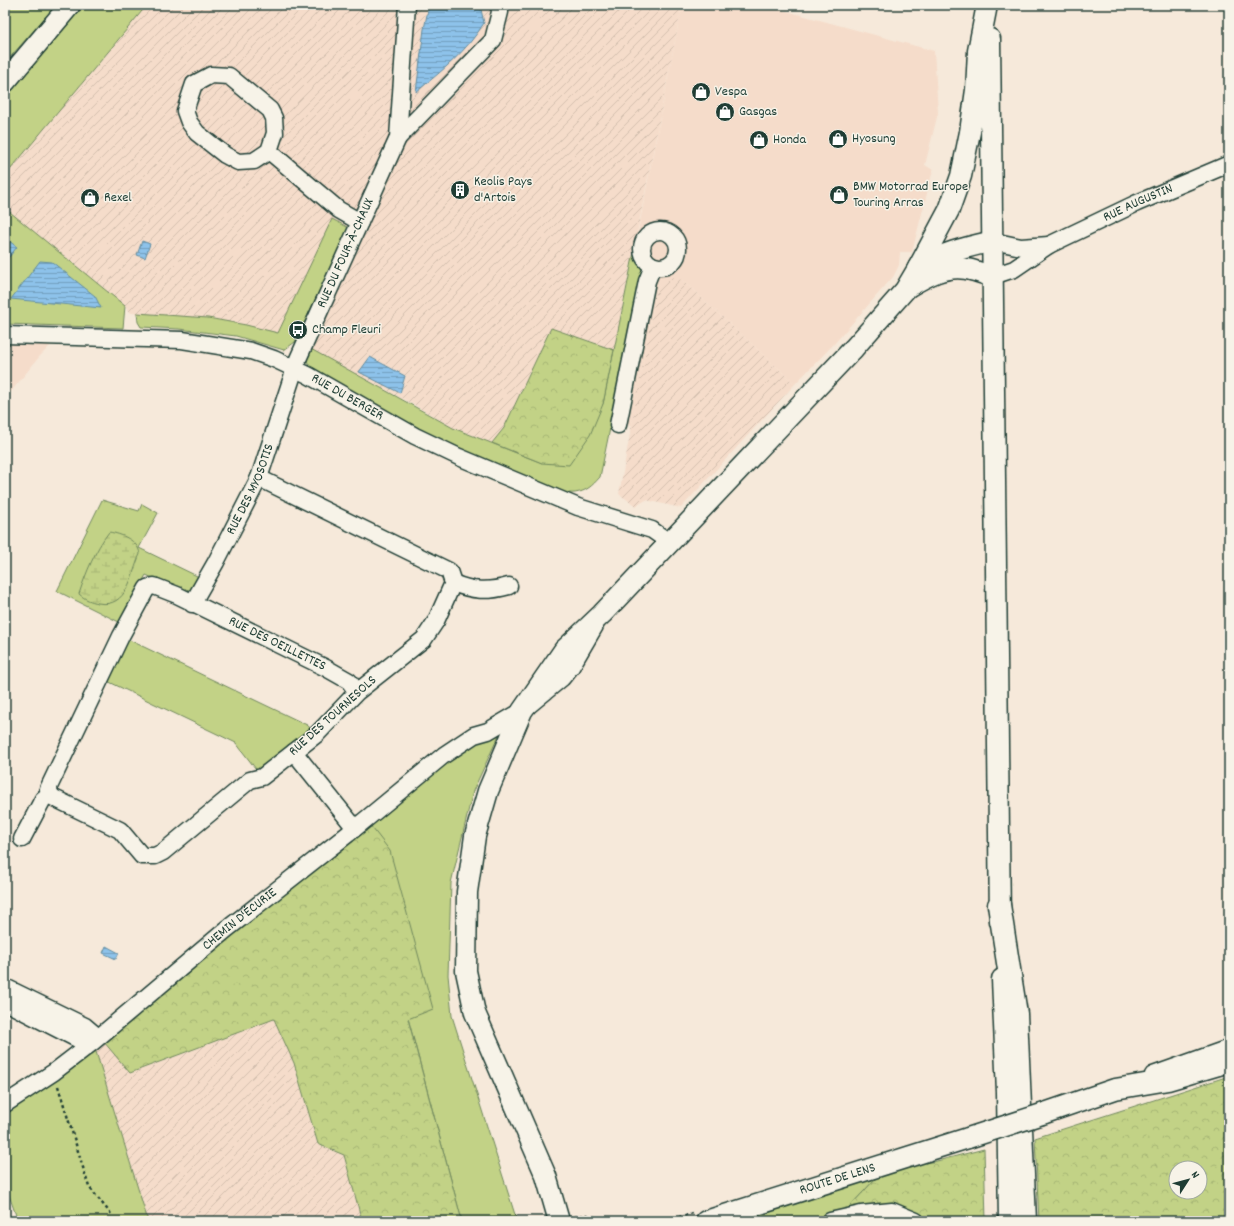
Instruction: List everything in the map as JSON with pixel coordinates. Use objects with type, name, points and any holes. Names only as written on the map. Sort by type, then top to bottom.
[{"type":"highway","points":[[999,905],[1016,1014],[1025,1221]]},
{"type":"main road","points":[[5,82],[70,5]]},
{"type":"main road","points":[[987,5],[991,61],[999,905],[995,1091],[996,1221]]},
{"type":"main road","points":[[565,1220],[475,1013],[466,971],[467,892],[475,836],[488,791],[522,712],[564,650],[602,614],[854,348],[905,290],[949,210],[961,176],[970,132],[976,90],[978,51],[987,5]]},
{"type":"main road","points":[[918,268],[930,260],[957,250],[993,241]]},
{"type":"main road","points":[[905,290],[927,275],[950,268],[966,268],[993,276]]},
{"type":"main road","points":[[999,905],[1007,1092],[1009,1221]]},
{"type":"main road","name":"ROUTE DE LENS","points":[[706,1221],[968,1138],[1115,1089],[1168,1080],[1229,1062]]},
{"type":"street","name":"RUE DU FOUR-À-CHAUX","points":[[398,138],[407,5]]},
{"type":"street","name":"RUE DU FOUR-À-CHAUX","points":[[295,369],[298,359],[398,138],[494,40],[500,12],[498,5]]},
{"type":"street","points":[[211,75],[229,76],[262,101],[270,110],[274,118],[275,133],[269,151],[254,161],[238,162],[225,156],[197,133],[189,122],[185,111],[194,84],[211,75]]},
{"type":"street","points":[[269,151],[339,210],[360,222]]},
{"type":"street","name":"RUE AUGUSTIN","points":[[1048,245],[1137,203],[1229,164]]},
{"type":"street","points":[[993,241],[1021,247],[1048,245]]},
{"type":"street","points":[[993,276],[1014,269],[1048,245]]},
{"type":"street","points":[[618,425],[647,281],[653,266]]},
{"type":"street","name":"RUE DU BERGER","points":[[5,335],[182,340],[251,351],[295,369],[415,436],[459,458],[578,507],[652,530],[669,542]]},
{"type":"street","name":"RUE DES MYOSOTIS","points":[[192,604],[216,562],[259,478],[264,457],[295,369]]},
{"type":"street","points":[[259,478],[449,571],[453,583],[468,590],[492,590],[509,586]]},
{"type":"street","name":"RUE DES TOURNESOLS","points":[[49,791],[52,798],[120,830],[142,856],[155,856],[169,847],[250,780],[262,777],[317,734],[341,707],[357,692],[424,639],[436,621],[453,583]]},
{"type":"street","name":"RUE DES OEILLETTES","points":[[22,839],[43,799],[49,791],[121,636],[147,588],[154,586],[178,595],[192,604],[326,668],[349,681],[357,692]]},
{"type":"street","name":"CHEMIN D'ÉCURIE","points":[[5,1104],[54,1072],[92,1042],[227,929],[355,828],[444,755],[481,733],[522,712]]},
{"type":"street","points":[[481,733],[499,735],[507,747]]},
{"type":"street","points":[[294,752],[355,828]]},
{"type":"street","points":[[5,987],[85,1026],[92,1042]]},
{"type":"street","points":[[5,1002],[79,1040],[92,1042]]},
{"type":"street","points":[[1115,1089],[1229,1048]]},
{"type":"street","points":[[830,1221],[861,1214],[892,1212],[916,1221]]},
{"type":"path","points":[[54,1072],[89,1187],[111,1214]]},
{"type":"path","points":[[565,1220],[586,1215],[608,1221]]},
{"type":"shaded area","points":[[147,5],[682,5],[614,350],[551,328],[504,428],[492,443],[453,428],[416,406],[295,342],[349,228],[333,220],[278,333],[208,318],[131,313],[125,306],[5,208],[5,176]]},
{"type":"shaded area","points":[[710,5],[764,5],[934,51],[938,113],[925,165],[933,170],[912,252],[900,252],[899,265],[893,277],[834,344],[795,384],[682,280],[657,287],[632,425],[618,425],[637,290],[643,267],[634,252],[681,10]]},
{"type":"shaded area","points":[[671,277],[682,280],[795,384],[681,508],[646,500],[636,506],[619,494],[657,287]]},
{"type":"shaded area","points":[[5,335],[59,337],[40,356],[5,399]]},
{"type":"shaded area","points":[[274,1019],[294,1063],[318,1144],[344,1155],[362,1221],[148,1221],[93,1042],[104,1042],[131,1073]]},
{"type":"green space","points":[[5,5],[56,5],[5,63]]},
{"type":"green space","points":[[84,5],[147,5],[5,176],[5,99]]},
{"type":"green space","points":[[5,208],[125,306],[123,328],[5,324]]},
{"type":"green space","points":[[332,219],[349,228],[295,342],[284,350],[236,336],[179,329],[141,327],[138,322],[137,313],[208,318],[278,333]]},
{"type":"green space","points":[[634,252],[643,267],[600,477],[583,491],[568,493],[554,490],[467,452],[312,370],[307,361],[309,348],[453,428],[542,463],[603,404]]},
{"type":"green space","points":[[551,328],[614,350],[603,404],[590,435],[569,465],[542,463],[492,443],[504,428]]},
{"type":"green space","points":[[102,500],[139,511],[142,504],[158,513],[139,548],[199,577],[192,589],[183,591],[146,575],[119,622],[57,591]]},
{"type":"green space","points":[[109,532],[128,538],[139,549],[140,554],[131,580],[122,595],[116,601],[98,603],[88,600],[79,594],[91,562],[99,546]]},
{"type":"green space","points":[[121,636],[307,725],[317,734],[262,777],[236,743],[101,678]]},
{"type":"green space","points":[[488,731],[499,735],[473,791],[451,883],[448,975],[452,1016],[517,1221],[462,1221],[408,1018],[432,1009],[367,820]]},
{"type":"green space","points":[[366,820],[390,851],[433,1009],[408,1019],[462,1221],[362,1221],[344,1155],[318,1144],[294,1063],[274,1019],[130,1073],[104,1042]]},
{"type":"green space","points":[[93,1042],[148,1221],[18,1221],[5,1184],[5,1104]]},
{"type":"green space","points":[[1229,1076],[1229,1221],[1039,1221],[1035,1138]]},
{"type":"green space","points":[[984,1149],[986,1221],[830,1221],[838,1219],[878,1176],[921,1162],[933,1162]]},
{"type":"green space","points":[[878,1176],[838,1219],[830,1221],[739,1221]]},
{"type":"water","points":[[429,5],[480,5],[484,23],[462,52],[416,92],[424,29]]},
{"type":"water","points":[[5,238],[17,247],[5,262]]},
{"type":"water","points":[[142,241],[150,244],[145,258],[137,255]]},
{"type":"water","points":[[40,261],[52,262],[95,296],[101,308],[11,299]]},
{"type":"water","points":[[370,357],[405,376],[400,393],[359,372]]},
{"type":"water","points":[[106,946],[119,953],[116,959],[103,953]]},
{"type":"place","name":"Vespa","points":[[701,92]]},
{"type":"place","name":"Gasgas","points":[[725,112]]},
{"type":"place","name":"Hyosung","points":[[838,139]]},
{"type":"place","name":"Honda","points":[[759,140]]},
{"type":"place","name":"Keolis Pays d'Artois","points":[[460,190]]},
{"type":"place","name":"BMW Motorrad Europe Touring Arras","points":[[839,195]]},
{"type":"place","name":"Rexel","points":[[90,198]]},
{"type":"place","name":"Champ Fleuri","points":[[298,330]]}]
